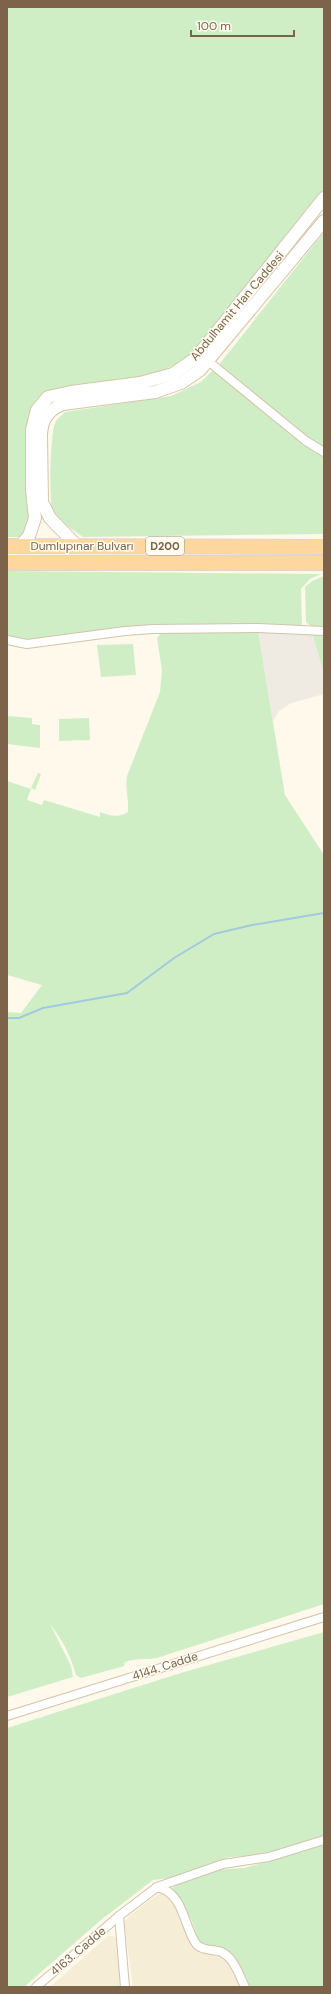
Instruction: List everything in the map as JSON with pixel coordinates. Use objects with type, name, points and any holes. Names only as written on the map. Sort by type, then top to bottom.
[{"type":"highway","name":"Dumlupınar Bulvarı","points":[[14,546],[324,547]]},
{"type":"highway","name":"Dumlupınar Bulvarı","points":[[7,563],[324,563]]},
{"type":"main road","name":"Abdulhamit Han Caddesi","points":[[14,546],[28,536],[35,518],[32,490],[32,430],[37,410],[48,397],[71,392],[140,383],[173,374],[196,358],[324,198]]},
{"type":"main road","name":"Abdulhamit Han Caddesi","points":[[77,546],[50,518],[42,502],[41,434],[42,426],[47,415],[52,409],[63,404],[135,396],[169,388],[189,378],[208,361],[324,221]]},
{"type":"street","points":[[208,361],[306,441],[324,452]]},
{"type":"street","points":[[7,640],[27,644],[125,631],[153,629],[250,628],[324,630]]},
{"type":"street","name":"4144. Cadde","points":[[7,1716],[324,1617]]},
{"type":"street","name":"4163. Cadde","points":[[36,1987],[119,1916],[157,1887],[223,1864],[269,1857],[324,1840]]},
{"type":"street","points":[[157,1887],[164,1889],[179,1904],[197,1945],[201,1949],[218,1951],[228,1956],[245,1987]]},
{"type":"street","points":[[119,1916],[125,1987]]},
{"type":"shaded area","points":[[258,631],[312,633],[324,674],[324,694],[291,703],[279,711],[273,721]]},
{"type":"shaded area","points":[[159,1893],[170,1898],[175,1904],[196,1949],[205,1953],[222,1956],[229,1964],[241,1987],[133,1987],[124,1922],[128,1917]]},
{"type":"shaded area","points":[[108,1936],[113,1936],[118,1939],[120,1987],[50,1987]]},
{"type":"green space","points":[[7,7],[324,7],[324,190],[189,358],[151,376],[60,388],[41,399],[33,520],[21,537],[7,537]]},
{"type":"green space","points":[[324,232],[324,534],[83,537],[61,521],[54,512],[51,501],[52,437],[56,421],[65,412],[171,396],[201,382],[222,361]]},
{"type":"green space","points":[[7,571],[321,574],[310,579],[301,589],[302,624],[299,626],[175,628],[31,641],[7,634]]},
{"type":"green space","points":[[324,576],[324,628],[312,628],[306,622],[305,587],[312,581]]},
{"type":"green space","points":[[258,631],[285,795],[324,855],[324,1604],[157,1658],[125,1662],[124,1666],[81,1678],[76,1675],[66,1648],[50,1624],[71,1666],[73,1677],[7,1697],[7,1012],[21,1013],[42,985],[7,975],[7,781],[31,789],[27,800],[42,805],[44,800],[100,817],[100,812],[114,816],[128,812],[126,785],[127,776],[160,692],[162,670],[157,638],[161,633]]},
{"type":"green space","points":[[312,633],[324,633],[324,674]]},
{"type":"green space","points":[[133,644],[136,675],[101,677],[97,645]]},
{"type":"green space","points":[[7,716],[32,718],[32,724],[40,725],[40,748],[7,744]]},
{"type":"green space","points":[[89,718],[90,740],[59,741],[59,719]]},
{"type":"green space","points":[[38,773],[41,774],[35,790],[31,788]]},
{"type":"green space","points":[[324,1632],[324,1836],[258,1855],[230,1857],[170,1878],[153,1880],[101,1920],[24,1987],[7,1987],[7,1728],[184,1672]]},
{"type":"green space","points":[[324,1845],[324,1987],[249,1987],[236,1960],[206,1947],[199,1941],[191,1919],[177,1895],[170,1890],[177,1884],[217,1870],[244,1868]]},
{"type":"waterway","points":[[7,1018],[19,1018],[43,1008],[127,993],[174,958],[214,934],[252,925],[324,913]]}]
